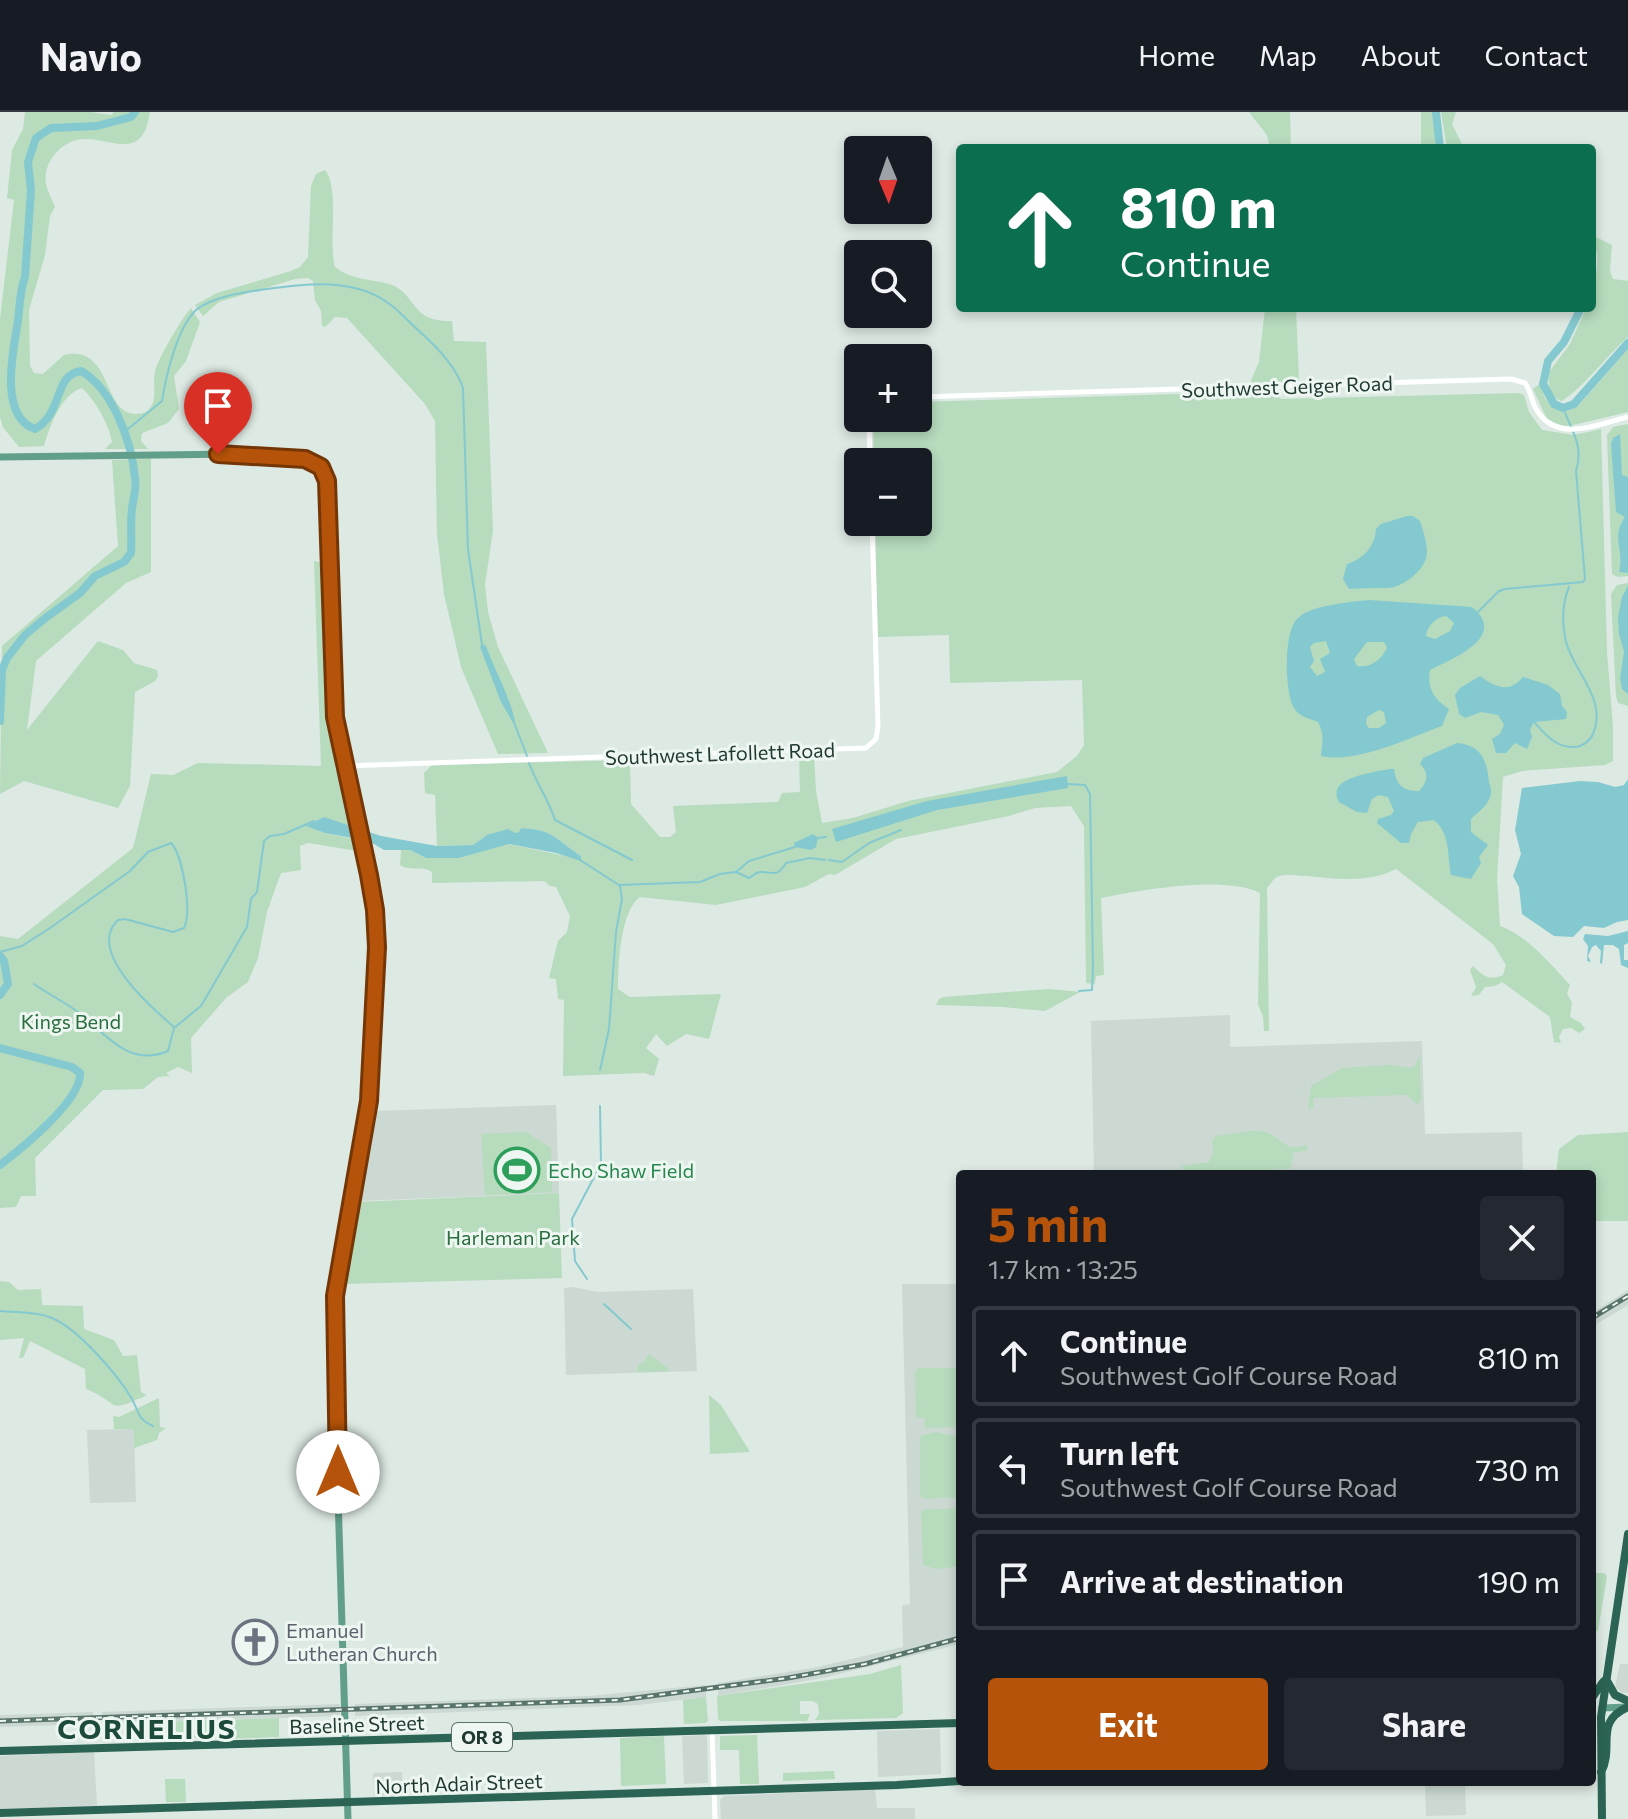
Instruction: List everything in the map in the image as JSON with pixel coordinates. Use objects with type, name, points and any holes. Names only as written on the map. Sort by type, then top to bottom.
[{"type":"highway","points":[[1602,1819],[1601,1737],[1597,1708],[1606,1678],[1628,1534]]},
{"type":"highway","points":[[1596,1692],[1606,1678]]},
{"type":"highway","points":[[1601,1773],[1607,1762],[1608,1724],[1628,1705],[1615,1695],[1606,1678]]},
{"type":"highway","name":"Baseline Street","points":[[0,1751],[956,1723]]},
{"type":"highway","points":[[1596,1729],[1601,1737]]},
{"type":"highway","name":"North Adair Street","points":[[0,1813],[956,1781]]},
{"type":"main road","points":[[0,457],[218,454],[305,459],[319,466],[326,477],[335,717],[375,910],[377,951],[369,1101],[335,1296],[348,1819]]},
{"type":"main road","points":[[1597,1708],[1628,1705]]},
{"type":"street","name":"Southwest Geiger Road","points":[[932,397],[1511,379],[1525,383],[1539,414],[1562,430],[1628,417]]},
{"type":"street","name":"Southwest Lafollett Road","points":[[344,766],[854,750],[870,746],[876,739],[878,727],[872,536]]},
{"type":"street","points":[[712,1729],[715,1819]]},
{"type":"shaded area","points":[[1230,1015],[1230,1047],[1422,1041],[1425,1134],[1522,1132],[1523,1170],[1094,1170],[1091,1021]]},
{"type":"shaded area","points":[[556,1105],[559,1193],[357,1201],[374,1111]]},
{"type":"shaded area","points":[[902,1284],[956,1284],[956,1645],[823,1678],[718,1696],[718,1683],[813,1668],[903,1647],[902,1605],[910,1604]]},
{"type":"shaded area","points":[[564,1288],[597,1292],[693,1289],[697,1371],[566,1375]]},
{"type":"shaded area","points":[[1628,1290],[1628,1305],[1596,1325],[1596,1310]]},
{"type":"shaded area","points":[[134,1429],[136,1502],[90,1503],[87,1430]]},
{"type":"shaded area","points":[[1620,1664],[1628,1664],[1628,1693],[1622,1693],[1615,1687]]},
{"type":"shaded area","points":[[706,1685],[706,1697],[638,1705],[355,1716],[355,1704],[589,1696]]},
{"type":"shaded area","points":[[340,1704],[340,1716],[102,1724],[102,1712]]},
{"type":"shaded area","points":[[93,1712],[93,1724],[0,1727],[0,1715]]},
{"type":"shaded area","points":[[940,1729],[941,1774],[878,1777],[877,1731]]},
{"type":"shaded area","points":[[705,1735],[708,1783],[684,1784],[682,1736]]},
{"type":"shaded area","points":[[94,1752],[97,1806],[0,1809],[0,1756]]},
{"type":"shaded area","points":[[402,1772],[403,1795],[374,1796],[373,1773]]},
{"type":"shaded area","points":[[1425,1786],[1465,1786],[1466,1815],[1426,1816]]},
{"type":"shaded area","points":[[875,1789],[877,1808],[915,1808],[915,1819],[721,1819],[720,1800],[724,1796]]},
{"type":"green space","points":[[25,112],[111,115],[114,112],[150,112],[142,136],[135,142],[119,144],[79,139],[64,146],[51,159],[46,184],[55,207],[50,216],[45,255],[29,310],[30,366],[34,373],[43,374],[64,355],[78,354],[89,358],[97,366],[119,406],[136,414],[150,408],[157,366],[170,339],[191,308],[200,322],[186,361],[174,376],[179,409],[168,423],[142,433],[141,441],[148,449],[105,449],[112,442],[108,428],[82,388],[62,404],[44,446],[19,447],[3,427],[0,417],[0,319],[14,200],[7,198],[12,150],[23,129]]},
{"type":"green space","points":[[1249,112],[1290,112],[1291,144],[1269,144],[1267,135]]},
{"type":"green space","points":[[1421,112],[1433,112],[1437,144],[1421,144]]},
{"type":"green space","points":[[1441,112],[1456,112],[1452,124],[1462,144],[1446,144]]},
{"type":"green space","points":[[325,170],[332,190],[335,267],[354,277],[398,288],[428,317],[452,321],[454,341],[486,342],[493,531],[485,584],[488,612],[498,647],[548,753],[498,754],[461,667],[444,594],[437,534],[435,421],[425,404],[347,318],[335,317],[325,327],[322,326],[313,281],[308,278],[295,279],[219,302],[203,316],[195,305],[217,293],[300,267],[308,257],[311,186],[316,174]]},
{"type":"green space","points":[[1596,237],[1612,245],[1610,271],[1613,279],[1628,281],[1628,337],[1562,401],[1551,393],[1549,372],[1570,344],[1584,312],[1596,312]]},
{"type":"green space","points":[[1265,312],[1296,312],[1299,381],[1250,383],[1259,362]]},
{"type":"green space","points":[[1628,349],[1628,412],[1569,426],[1547,419],[1533,389],[1540,384],[1545,398],[1555,409],[1570,410],[1579,405]]},
{"type":"green space","points":[[1276,391],[1281,399],[1519,393],[1524,395],[1529,412],[1542,430],[1574,435],[1601,429],[1613,761],[1605,765],[1522,771],[1503,777],[1497,879],[1500,926],[1529,943],[1570,985],[1567,993],[1572,1003],[1570,1017],[1585,1029],[1579,1033],[1571,1028],[1563,1029],[1559,1037],[1561,1043],[1554,1042],[1550,1017],[1502,982],[1485,987],[1479,995],[1471,996],[1476,987],[1470,970],[1473,966],[1483,975],[1494,978],[1503,975],[1506,965],[1493,944],[1396,869],[1353,879],[1283,875],[1275,878],[1267,888],[1269,1031],[1264,1031],[1258,1004],[1260,893],[1245,888],[1182,886],[1101,898],[1104,975],[1096,976],[1095,984],[1086,983],[1084,826],[1071,806],[1035,808],[896,839],[835,875],[829,874],[805,887],[716,905],[640,897],[633,904],[624,926],[618,989],[630,997],[721,994],[709,1039],[686,1034],[667,1046],[656,1034],[646,1048],[659,1059],[654,1076],[644,1073],[563,1076],[564,1000],[558,999],[556,979],[549,978],[558,941],[567,932],[570,916],[556,887],[544,881],[432,883],[432,872],[400,865],[401,850],[410,850],[426,858],[459,858],[508,844],[570,857],[581,856],[548,833],[521,828],[519,833],[487,835],[473,845],[437,846],[435,795],[425,793],[424,773],[432,765],[630,760],[631,804],[660,837],[670,837],[676,832],[673,806],[778,802],[782,793],[800,792],[799,755],[814,755],[822,823],[853,818],[908,801],[1057,772],[1077,756],[1084,745],[1082,680],[950,683],[949,635],[878,637],[875,536],[932,536],[932,448],[874,448],[873,432],[932,432],[932,402]]},
{"type":"green space","points":[[1628,424],[1628,576],[1618,577],[1612,574],[1607,435],[1613,427]]},
{"type":"green space","points":[[151,459],[151,572],[126,583],[36,661],[27,730],[98,641],[123,650],[134,663],[157,670],[158,676],[135,692],[130,786],[118,808],[24,781],[0,794],[2,646],[118,546],[112,460]]},
{"type":"green space","name":"Kings Bend","points":[[314,561],[327,564],[335,766],[336,771],[341,772],[351,826],[331,821],[307,826],[354,839],[358,851],[308,843],[300,846],[301,870],[281,873],[267,912],[258,958],[248,982],[226,998],[191,1038],[192,1073],[178,1067],[166,1073],[170,1076],[158,1077],[143,1089],[103,1090],[35,1158],[36,1196],[21,1196],[16,1207],[0,1208],[0,936],[18,939],[133,848],[151,774],[173,775],[198,763],[321,766]]},
{"type":"green space","points":[[1628,583],[1628,706],[1618,703],[1616,696],[1611,594],[1617,585]]},
{"type":"green space","points":[[1049,989],[1080,992],[1045,1011],[936,1005],[944,997]]},
{"type":"green space","points":[[1420,1055],[1421,1102],[1417,1104],[1407,1095],[1314,1098],[1313,1108],[1308,1109],[1311,1086],[1342,1068],[1392,1065],[1410,1068],[1415,1066]]},
{"type":"green space","name":"Echo Shaw Field","points":[[526,1132],[551,1148],[552,1192],[485,1195],[481,1134]]},
{"type":"green space","points":[[1263,1132],[1288,1146],[1307,1144],[1307,1151],[1294,1152],[1290,1169],[1183,1170],[1182,1166],[1209,1162],[1213,1152],[1212,1141],[1216,1136]]},
{"type":"green space","points":[[1628,1132],[1628,1221],[1596,1221],[1596,1170],[1556,1170],[1559,1149],[1578,1135]]},
{"type":"green space","name":"Harleman Park","points":[[559,1193],[562,1278],[343,1284],[357,1202]]},
{"type":"green space","points":[[0,1281],[9,1282],[18,1290],[41,1289],[42,1305],[83,1306],[84,1329],[114,1340],[123,1356],[137,1355],[141,1392],[147,1395],[114,1405],[86,1389],[85,1369],[30,1341],[23,1358],[19,1358],[24,1338],[0,1340]]},
{"type":"green space","points":[[649,1354],[669,1371],[637,1372],[638,1365]]},
{"type":"green space","points":[[919,1368],[956,1368],[956,1427],[925,1428],[925,1418],[916,1417],[915,1372]]},
{"type":"green space","points":[[709,1395],[721,1405],[750,1452],[710,1454]]},
{"type":"green space","points":[[159,1398],[160,1427],[166,1428],[159,1433],[157,1440],[134,1448],[134,1429],[114,1429],[113,1416],[119,1417]]},
{"type":"green space","points":[[936,1432],[956,1436],[956,1497],[924,1499],[920,1496],[920,1436]]},
{"type":"green space","points":[[956,1508],[956,1566],[936,1569],[923,1565],[923,1510]]},
{"type":"green space","points":[[1596,1573],[1604,1573],[1607,1576],[1598,1631]]},
{"type":"green space","points":[[901,1665],[903,1713],[896,1718],[815,1720],[819,1714],[818,1704],[800,1701],[800,1714],[810,1714],[807,1721],[718,1719],[717,1696],[870,1674]]},
{"type":"green space","points":[[706,1697],[708,1721],[684,1724],[683,1700]]},
{"type":"green space","points":[[279,1718],[279,1737],[225,1739],[225,1720]]},
{"type":"green space","points":[[213,1720],[214,1737],[163,1739],[162,1722]]},
{"type":"green space","points":[[757,1735],[759,1784],[740,1784],[739,1750],[720,1750],[720,1736]]},
{"type":"green space","points":[[664,1736],[666,1784],[621,1786],[620,1738]]},
{"type":"green space","points":[[834,1771],[835,1779],[783,1781],[783,1773]]},
{"type":"green space","points":[[165,1779],[185,1779],[186,1802],[166,1802]]},
{"type":"water","points":[[1620,434],[1622,475],[1628,477],[1628,573],[1619,572],[1618,538],[1625,517],[1616,512],[1611,444],[1613,438]]},
{"type":"water","points":[[1407,516],[1420,521],[1426,540],[1426,558],[1419,571],[1393,587],[1349,589],[1343,579],[1347,564],[1367,551],[1381,524]]},
{"type":"water","points":[[1628,586],[1628,694],[1622,689],[1620,678],[1624,652],[1618,617]]},
{"type":"water","points":[[1369,600],[1472,607],[1482,618],[1484,628],[1473,646],[1430,670],[1433,693],[1449,709],[1442,726],[1366,753],[1335,758],[1321,756],[1322,735],[1318,722],[1298,713],[1290,698],[1287,661],[1293,625],[1304,614],[1321,607]],"holes":[[[1446,616],[1454,623],[1450,631],[1435,639],[1426,636],[1430,626]],[[1326,641],[1330,653],[1320,659],[1325,672],[1317,676],[1310,667],[1314,661],[1310,647]],[[1367,642],[1384,642],[1387,648],[1371,664],[1357,666],[1354,659]],[[1379,710],[1384,712],[1386,723],[1379,728],[1369,728],[1367,717]]]},
{"type":"water","points":[[482,644],[486,646],[508,697],[516,728],[501,702],[480,647]]},
{"type":"water","points":[[1480,676],[1502,687],[1512,686],[1523,677],[1548,685],[1560,694],[1562,706],[1567,712],[1566,719],[1534,722],[1527,749],[1515,743],[1506,753],[1496,753],[1492,739],[1500,734],[1504,725],[1498,715],[1481,712],[1465,718],[1459,714],[1455,695],[1460,688]]},
{"type":"water","points":[[1457,743],[1472,747],[1481,755],[1487,767],[1491,791],[1486,805],[1471,819],[1471,832],[1488,845],[1479,857],[1481,863],[1471,879],[1451,875],[1446,838],[1434,820],[1418,822],[1409,843],[1401,843],[1377,823],[1378,819],[1394,811],[1388,797],[1379,795],[1372,799],[1367,813],[1357,812],[1339,802],[1336,794],[1344,782],[1389,769],[1394,769],[1401,786],[1419,791],[1426,778],[1420,764],[1423,758]]},
{"type":"water","points":[[1067,776],[1068,788],[937,810],[836,842],[832,829],[927,801]]},
{"type":"water","points":[[1628,779],[1628,920],[1604,928],[1584,926],[1573,937],[1554,936],[1522,914],[1519,887],[1513,876],[1521,854],[1515,830],[1522,788],[1580,781],[1615,787],[1624,785]]},
{"type":"water","points":[[324,817],[381,836],[437,846],[473,845],[487,835],[508,829],[515,833],[521,828],[532,829],[554,836],[581,856],[581,861],[509,844],[459,858],[426,858],[410,850],[384,850],[369,841],[325,833],[306,826]]},
{"type":"water","points":[[813,834],[818,838],[816,847],[811,850],[795,847],[794,843]]},
{"type":"water","points":[[1628,931],[1624,960],[1628,960],[1628,968],[1621,965],[1619,949],[1613,945],[1604,945],[1602,964],[1601,951],[1596,945],[1588,956],[1591,962],[1587,961],[1585,934],[1608,936]]},
{"type":"waterway","points":[[0,721],[2,670],[7,658],[25,635],[80,593],[95,576],[124,562],[131,553],[131,515],[136,486],[130,449],[119,418],[103,390],[81,371],[66,380],[50,414],[35,429],[24,422],[17,412],[11,369],[25,277],[31,190],[28,162],[36,138],[51,128],[97,126],[131,117],[135,112]]},
{"type":"waterway","points":[[1436,112],[1440,144]]},
{"type":"waterway","points":[[123,433],[162,401],[183,328],[196,310],[203,306],[235,294],[311,284],[345,286],[377,296],[395,308],[438,349],[463,388],[468,549],[482,645]]},
{"type":"waterway","points":[[1579,312],[1564,342],[1548,361],[1543,384],[1554,404],[1563,408],[1574,404],[1628,343]]},
{"type":"waterway","points":[[1478,612],[1505,589],[1583,582],[1585,579],[1576,471],[1578,446],[1563,408]]},
{"type":"waterway","points":[[1534,722],[1556,743],[1568,747],[1583,745],[1593,734],[1596,722],[1593,698],[1566,642],[1563,614],[1569,587]]},
{"type":"waterway","points":[[515,725],[527,756]]},
{"type":"waterway","points":[[529,763],[555,820],[632,860]]},
{"type":"waterway","points":[[1068,784],[1085,785],[1090,794],[1092,990],[1079,991]]},
{"type":"waterway","points":[[34,984],[81,1014],[123,1049],[144,1055],[168,1051],[174,1028],[201,1006],[247,927],[251,899],[257,892],[264,841],[270,836],[284,834],[314,821]]},
{"type":"waterway","points":[[829,860],[842,862],[869,843],[901,830]]},
{"type":"waterway","points":[[818,838],[826,837]]},
{"type":"waterway","points":[[0,952],[22,946],[130,871],[148,852],[171,843],[179,859],[185,884],[187,910],[184,928],[173,932],[125,919],[118,920],[110,933],[110,947],[126,978],[174,1027]]},
{"type":"waterway","points":[[580,860],[619,885],[700,882],[736,872],[749,861],[795,847]]},
{"type":"waterway","points":[[736,872],[749,878],[759,872],[777,873],[786,863],[810,858],[825,860]]},
{"type":"waterway","points":[[600,1070],[609,1029],[616,932],[622,899],[620,886]]},
{"type":"waterway","points":[[0,956],[4,961],[8,984],[0,995]]},
{"type":"waterway","points":[[0,1048],[72,1067],[80,1073],[78,1084],[61,1110],[0,1165]]},
{"type":"waterway","points":[[587,1279],[575,1261],[572,1219],[601,1164],[600,1106]]},
{"type":"waterway","points":[[604,1304],[631,1329]]},
{"type":"waterway","points":[[0,1311],[43,1315],[71,1330],[106,1365],[132,1399],[142,1418],[153,1426]]},
{"type":"railway","points":[[1596,1316],[1628,1296]]},
{"type":"railway","points":[[0,1721],[620,1700],[788,1678],[865,1664],[956,1639]]},
{"type":"place","name":"Echo Shaw Field","points":[[517,1170]]},
{"type":"place","name":"Emanuel Lutheran Church","points":[[255,1642]]},
{"type":"district","name":"CORNELIUS","points":[[147,1728]]},
{"type":"route","points":[[218,454],[305,459],[321,467],[327,481],[335,717],[369,875],[377,947],[369,1101],[335,1296],[338,1472]]}]
